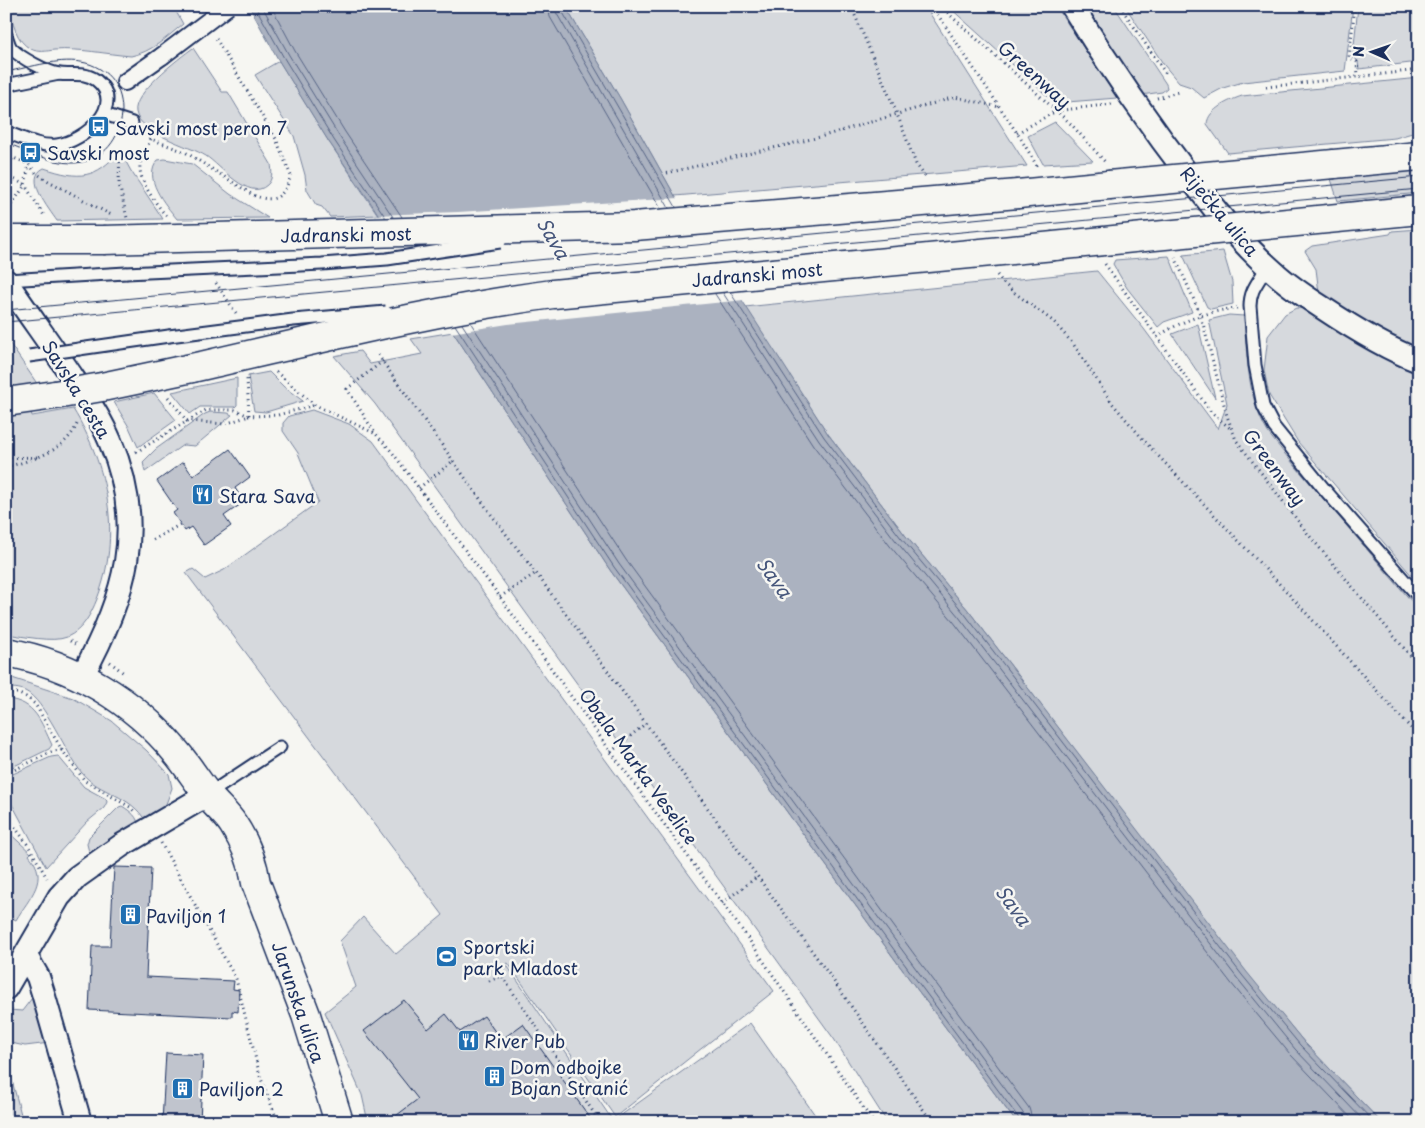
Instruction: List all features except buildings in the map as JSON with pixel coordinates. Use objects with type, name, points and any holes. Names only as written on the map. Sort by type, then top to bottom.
[{"type":"main road","name":"Jadranski most","points":[[6,240],[103,240],[643,226],[1018,194],[1109,175],[1334,164],[1419,156]]},
{"type":"main road","name":"Jadranski most","points":[[6,402],[102,387],[461,308],[552,294],[1419,210]]},
{"type":"main road","name":"Jarunska ulica","points":[[6,652],[50,663],[82,676],[104,689],[145,719],[176,752],[207,795],[232,823],[253,862],[256,883],[306,1015],[339,1122]]},
{"type":"street","points":[[125,82],[228,6]]},
{"type":"street","name":"Riječka ulica","points":[[1072,6],[1162,141],[1213,206],[1261,260],[1299,292],[1334,315],[1372,338],[1419,361]]},
{"type":"street","name":"Savska cesta","points":[[6,280],[86,397],[110,440],[122,475],[128,506],[128,542],[122,583],[106,628],[82,676]]},
{"type":"street","points":[[6,988],[59,897],[77,877],[122,845],[207,795]]},
{"type":"street","points":[[26,956],[38,977],[80,1122]]},
{"type":"lane","points":[[6,36],[8,48],[26,59],[59,74]]},
{"type":"lane","points":[[6,85],[59,74],[78,73],[89,76],[97,81],[105,92],[106,107],[98,123],[65,144],[48,145],[35,143],[6,132]]},
{"type":"lane","points":[[105,92],[125,82]]},
{"type":"lane","points":[[104,114],[132,123]]},
{"type":"lane","name":"Jadranski most","points":[[6,280],[387,259],[589,228]]},
{"type":"lane","points":[[1262,275],[1253,288],[1250,306],[1255,365],[1263,406],[1274,427],[1325,490],[1419,597]]},
{"type":"lane","name":"Jadranski most","points":[[29,356],[293,320],[375,312],[461,308]]},
{"type":"lane","points":[[207,795],[280,747]]},
{"type":"path","points":[[851,6],[916,164],[928,180]]},
{"type":"path","points":[[932,6],[1037,166]]},
{"type":"path","name":"Greenway","points":[[940,6],[1071,124],[1109,175]]},
{"type":"path","points":[[1120,6],[1166,74]]},
{"type":"path","points":[[1355,6],[1349,57],[1357,62],[1358,76]]},
{"type":"path","points":[[132,123],[151,138],[184,152],[253,196],[266,200],[277,196],[285,190],[290,176],[276,139],[210,30]]},
{"type":"path","points":[[1266,87],[1419,70]]},
{"type":"path","points":[[1150,100],[1178,92]]},
{"type":"path","points":[[667,173],[820,137],[955,97],[999,107]]},
{"type":"path","points":[[1016,133],[1056,111],[1112,104]]},
{"type":"path","points":[[6,155],[29,164],[45,179],[104,212],[127,219],[119,184],[120,147]]},
{"type":"path","points":[[13,158],[7,175],[25,185],[45,217]]},
{"type":"path","points":[[6,213],[25,185],[29,164]]},
{"type":"path","name":"Greenway","points":[[1172,252],[1202,316],[1230,429],[1236,440],[1308,534],[1419,666]]},
{"type":"path","points":[[1104,264],[1211,412],[1230,429]]},
{"type":"path","points":[[993,268],[1010,288],[1054,322],[1074,345],[1112,403],[1148,445],[1287,592],[1419,737]]},
{"type":"path","points":[[1157,337],[1172,327],[1202,316],[1228,309],[1250,306]]},
{"type":"path","points":[[378,355],[493,517],[828,973],[932,1122]]},
{"type":"path","points":[[374,433],[347,389],[383,361]]},
{"type":"path","points":[[165,393],[187,421],[225,424],[248,416],[278,415],[315,404],[374,433]]},
{"type":"path","points":[[134,453],[206,410],[235,410],[248,416]]},
{"type":"path","points":[[6,467],[39,457],[62,443],[75,430],[80,413]]},
{"type":"path","name":"Obala Marka Veselice","points":[[374,433],[392,452],[500,597],[722,903],[806,1022],[873,1122]]},
{"type":"path","points":[[6,458],[39,457]]},
{"type":"path","points":[[419,488],[453,461]]},
{"type":"path","points":[[153,540],[181,524]]},
{"type":"path","points":[[500,597],[536,573]]},
{"type":"path","points":[[70,641],[75,644]]},
{"type":"path","points":[[6,693],[26,697],[36,704],[62,750],[85,781],[130,807],[142,820]]},
{"type":"path","points":[[611,752],[645,724]]},
{"type":"path","points":[[6,774],[53,752],[62,750]]},
{"type":"path","points":[[6,815],[28,845],[47,878]]},
{"type":"path","points":[[158,838],[236,979],[260,1076],[278,1122]]},
{"type":"path","points":[[722,903],[757,877]]},
{"type":"path","points":[[489,981],[502,976],[600,1122]]},
{"type":"shaded area","points":[[9,6],[173,6],[183,24],[152,48],[131,56],[73,50],[40,51],[26,46],[18,36]]},
{"type":"shaded area","points":[[565,6],[925,6],[1027,166],[675,196],[620,98]]},
{"type":"shaded area","points":[[948,6],[1056,6],[1117,98],[1055,103]]},
{"type":"shaded area","points":[[1080,6],[1114,6],[1167,88],[1162,92],[1141,95]]},
{"type":"shaded area","points":[[1125,6],[1353,6],[1345,71],[1243,82],[1223,88],[1204,98],[1191,87],[1179,83],[1164,65]]},
{"type":"shaded area","points":[[1358,6],[1419,6],[1419,62],[1359,69],[1358,62],[1353,55]]},
{"type":"shaded area","points":[[193,48],[222,92],[228,92],[271,164],[270,181],[260,189],[243,186],[206,156],[155,133],[139,120],[136,112],[141,96],[158,77]]},
{"type":"shaded area","points":[[279,61],[329,142],[378,215],[330,217],[322,207],[316,205],[307,190],[305,175],[294,136],[255,75]]},
{"type":"shaded area","points":[[1419,78],[1419,131],[1395,138],[1228,153],[1207,124],[1208,119],[1215,110],[1242,96]]},
{"type":"shaded area","points":[[1055,122],[1093,161],[1043,164],[1028,136]]},
{"type":"shaded area","points":[[120,151],[163,219],[57,221],[40,194],[36,179],[38,173],[44,168],[77,175],[94,172],[103,167]]},
{"type":"shaded area","points":[[165,159],[192,164],[230,194],[268,218],[177,219],[161,198],[154,183],[154,167],[158,160]]},
{"type":"shaded area","points":[[1419,170],[1419,193],[1338,201],[1331,179]]},
{"type":"shaded area","points":[[1419,229],[1419,352],[1392,339],[1319,293],[1316,269],[1305,251],[1312,246],[1390,234],[1392,231]]},
{"type":"shaded area","points":[[1223,251],[1232,282],[1233,304],[1211,309],[1207,307],[1183,255]]},
{"type":"shaded area","points":[[1169,256],[1192,312],[1164,322],[1158,327],[1127,288],[1113,264],[1115,260]]},
{"type":"shaded area","points":[[1097,271],[1144,329],[1218,429],[1227,404],[1209,320],[1229,315],[1244,316],[1247,361],[1252,390],[1260,418],[1267,431],[1419,610],[1419,1122],[1381,1122],[1304,1042],[1245,971],[968,610],[905,535],[828,434],[745,307]]},
{"type":"shaded area","points":[[1296,308],[1307,309],[1396,363],[1419,374],[1419,584],[1298,442],[1269,395],[1264,370],[1268,336],[1285,314]]},
{"type":"shaded area","points":[[1198,324],[1215,398],[1172,334]]},
{"type":"shaded area","points":[[453,332],[610,570],[1016,1122],[887,1122],[834,1039],[375,404],[334,356],[360,351],[370,364],[422,354],[411,339]]},
{"type":"shaded area","points":[[6,338],[38,385],[6,390]]},
{"type":"shaded area","points":[[269,372],[284,387],[303,401],[266,412],[254,411],[248,376]]},
{"type":"shaded area","points":[[237,378],[237,405],[235,407],[200,407],[190,414],[172,392]]},
{"type":"shaded area","points":[[154,393],[176,420],[138,447],[114,402]]},
{"type":"shaded area","points":[[73,409],[95,454],[108,502],[110,526],[109,551],[105,575],[89,616],[73,634],[61,639],[54,639],[6,634],[6,415],[31,412],[32,416]]},
{"type":"shaded area","points":[[312,410],[349,424],[373,441],[774,991],[615,1117],[508,963],[506,964],[613,1121],[750,1023],[820,1122],[368,1122],[362,1095],[325,1012],[356,987],[340,941],[363,917],[396,954],[443,915],[186,573],[193,569],[205,579],[224,570],[318,502],[298,453],[283,431],[283,423],[289,416]]},
{"type":"shaded area","points":[[210,412],[232,415],[195,446],[183,445],[145,472],[143,462],[156,449]]},
{"type":"shaded area","points":[[6,676],[73,698],[112,721],[146,750],[169,774],[172,788],[166,804],[168,809],[146,822],[132,805],[89,780],[76,764],[48,716],[33,696],[25,691],[6,688]]},
{"type":"shaded area","points":[[6,699],[24,704],[36,714],[52,745],[49,749],[6,770]]},
{"type":"shaded area","points":[[58,756],[84,787],[106,799],[107,802],[104,808],[87,822],[46,867],[6,793],[6,777],[51,757]]},
{"type":"shaded area","points":[[122,806],[135,817],[138,827],[90,856],[87,844],[89,837]]},
{"type":"shaded area","points":[[6,830],[31,853],[29,855],[38,872],[36,888],[16,920],[6,915]]},
{"type":"shaded area","points":[[32,998],[37,1004],[50,1043],[25,1046],[6,1042],[6,1001],[9,1010],[22,1011]]},
{"type":"shaded area","points":[[6,1067],[9,1069],[23,1122],[6,1122]]},
{"type":"water","name":"Sava","points":[[249,6],[565,6],[620,98],[675,196],[828,434],[905,535],[968,610],[1246,971],[1304,1042],[1381,1122],[1016,1122],[610,570],[453,332],[369,200],[329,142],[279,61]]},
{"type":"pier","points":[[679,198],[744,300],[508,324],[451,333],[375,215],[458,212]]},
{"type":"tram line","points":[[6,72],[56,62],[76,61],[86,63],[104,72],[115,85],[121,101],[121,119],[116,135],[106,149],[91,159],[72,163],[55,161],[6,143]]},
{"type":"tram line","points":[[6,310],[1419,177]]},
{"type":"tram line","points":[[6,322],[1419,189]]},
{"type":"place","name":"Savski most peron 7","points":[[99,127]]},
{"type":"place","name":"Savski most","points":[[31,152]]},
{"type":"place","name":"Stara Sava","points":[[203,495]]},
{"type":"place","name":"Paviljon 1","points":[[130,915]]},
{"type":"place","name":"Sportski park Mladost","points":[[447,956]]},
{"type":"place","name":"River Pub","points":[[468,1040]]},
{"type":"place","name":"Dom odbojke Bojan Stranić","points":[[494,1076]]},
{"type":"place","name":"Paviljon 2","points":[[183,1088]]}]
